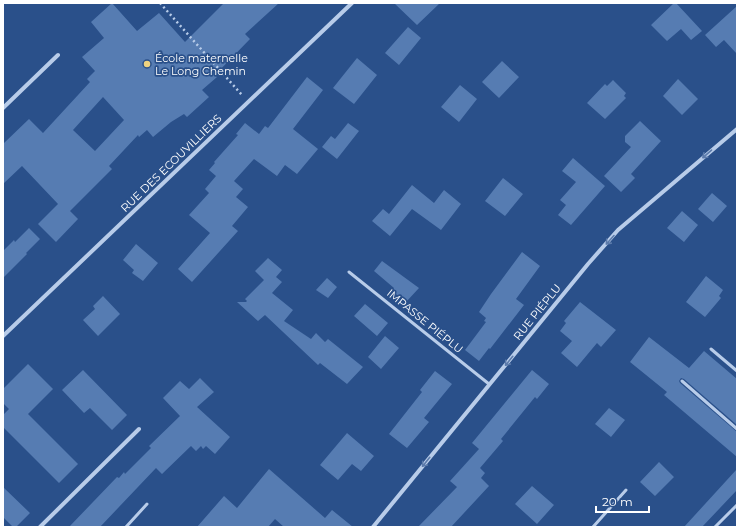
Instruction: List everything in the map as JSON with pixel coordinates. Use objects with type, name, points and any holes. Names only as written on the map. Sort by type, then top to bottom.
[{"type":"street","name":"RUE DES ECOUVILLIERS","points":[[3,336],[352,3]]},
{"type":"street","points":[[3,108],[58,55]]},
{"type":"street","name":"RUE PIÉPLU","points":[[373,527],[489,384],[618,230],[737,129]]},
{"type":"street","points":[[40,527],[139,429]]},
{"type":"lane","name":"IMPASSE PIÉPLU","points":[[349,272],[489,384]]},
{"type":"lane","points":[[711,349],[737,371]]},
{"type":"lane","points":[[682,381],[737,429]]},
{"type":"lane","points":[[592,527],[626,490]]},
{"type":"lane","points":[[126,527],[147,504]]},
{"type":"lane","points":[[715,527],[737,505]]},
{"type":"path","points":[[160,3],[248,101]]},
{"type":"building","points":[[112,3],[137,31],[159,13],[185,42],[224,3],[279,3],[245,34],[250,39],[215,75],[217,77],[202,90],[209,97],[187,117],[184,114],[171,122],[153,137],[147,130],[139,137],[138,135],[109,166],[112,169],[70,211],[78,219],[56,242],[38,224],[58,204],[22,166],[3,184],[3,144],[29,119],[43,133],[90,82],[87,79],[95,71],[82,57],[104,38],[91,22]],"holes":[[[103,97],[124,120],[95,151],[73,130]]]},
{"type":"building","points":[[394,3],[440,3],[417,25]]},
{"type":"building","points":[[674,3],[676,3],[702,31],[691,40],[681,29],[667,41],[651,25]]},
{"type":"building","points":[[737,6],[737,54],[724,40],[716,47],[705,35]]},
{"type":"building","points":[[408,27],[421,38],[399,65],[385,53]]},
{"type":"building","points":[[357,58],[377,75],[354,104],[333,88]]},
{"type":"building","points":[[502,61],[519,77],[499,98],[482,82]]},
{"type":"building","points":[[307,77],[323,90],[293,129],[318,149],[297,174],[285,165],[277,176],[254,159],[234,181],[243,189],[236,197],[248,207],[232,226],[238,231],[192,282],[178,269],[210,233],[189,215],[209,193],[205,189],[216,176],[209,170],[215,163],[214,162],[238,135],[236,134],[245,123],[259,134],[265,126],[268,128]]},
{"type":"building","points":[[678,79],[698,99],[682,115],[663,96]]},
{"type":"building","points":[[613,80],[626,93],[624,96],[626,98],[605,119],[587,103],[605,84],[607,86]]},
{"type":"building","points":[[460,85],[477,99],[459,122],[441,107]]},
{"type":"building","points":[[640,121],[661,141],[631,174],[635,178],[621,192],[604,176],[631,147],[625,142],[625,136]]},
{"type":"building","points":[[348,123],[359,131],[337,159],[322,147],[331,136],[335,139]]},
{"type":"building","points":[[573,158],[605,186],[571,225],[558,215],[566,205],[560,200],[576,182],[562,171]]},
{"type":"building","points":[[503,178],[523,194],[505,216],[485,201]]},
{"type":"building","points":[[412,185],[434,203],[444,190],[461,204],[441,230],[412,209],[390,236],[372,221],[383,209],[389,214]]},
{"type":"building","points":[[712,193],[727,206],[713,222],[698,209]]},
{"type":"building","points":[[682,211],[698,225],[684,242],[667,228]]},
{"type":"building","points":[[29,228],[40,239],[3,278],[3,251],[14,240],[15,242]]},
{"type":"building","points":[[136,244],[158,263],[143,281],[132,273],[134,270],[123,260]]},
{"type":"building","points":[[522,252],[540,266],[516,299],[524,305],[479,361],[465,350],[486,322],[484,321],[486,318],[479,312]]},
{"type":"building","points":[[268,258],[282,270],[276,277],[282,282],[272,293],[293,310],[284,321],[311,339],[316,333],[325,342],[328,339],[363,367],[347,384],[320,363],[318,365],[265,315],[258,321],[237,302],[246,302],[247,301],[245,299],[264,280],[255,271]]},
{"type":"building","points":[[382,261],[419,288],[406,302],[392,291],[394,288],[374,271]]},
{"type":"building","points":[[706,276],[723,290],[719,296],[721,298],[705,317],[686,302]]},
{"type":"building","points":[[327,278],[337,287],[328,298],[316,290]]},
{"type":"building","points":[[103,296],[120,314],[98,336],[83,320],[95,309],[93,306]]},
{"type":"building","points":[[580,302],[616,330],[601,347],[597,343],[577,367],[561,353],[572,341],[560,331],[566,323],[564,321]]},
{"type":"building","points":[[365,304],[388,323],[377,336],[354,316]]},
{"type":"building","points":[[385,336],[399,348],[381,369],[368,357]]},
{"type":"building","points":[[649,337],[689,368],[704,351],[737,379],[737,425],[684,379],[681,378],[679,381],[737,432],[737,457],[664,395],[667,392],[630,362]]},
{"type":"building","points":[[28,364],[53,389],[28,414],[78,464],[59,483],[3,427],[3,415],[9,409],[3,403],[3,389]]},
{"type":"building","points":[[83,370],[127,415],[112,430],[90,408],[84,413],[62,390]]},
{"type":"building","points":[[532,370],[549,384],[537,399],[535,397],[501,439],[503,441],[480,468],[485,473],[481,478],[489,486],[451,527],[418,527],[457,487],[450,481],[479,449],[472,443]]},
{"type":"building","points":[[435,371],[452,384],[424,418],[429,422],[407,448],[389,434],[422,392],[420,390]]},
{"type":"building","points":[[200,378],[214,392],[197,407],[230,437],[215,454],[206,446],[203,449],[201,446],[196,451],[191,446],[162,474],[156,468],[100,527],[69,527],[117,477],[119,478],[124,472],[125,474],[151,448],[149,446],[180,416],[163,398],[180,381],[189,389]]},
{"type":"building","points":[[609,408],[625,420],[611,437],[595,424]]},
{"type":"building","points":[[347,433],[374,456],[361,471],[352,464],[338,480],[320,465]]},
{"type":"building","points":[[659,462],[674,477],[655,496],[640,482]]},
{"type":"building","points":[[269,469],[325,518],[332,510],[353,527],[284,527],[275,519],[268,527],[197,527],[224,496],[237,508]]},
{"type":"building","points":[[737,469],[737,490],[702,527],[684,527]]},
{"type":"building","points":[[532,486],[554,505],[537,524],[515,504]]},
{"type":"building","points":[[3,487],[30,513],[16,527],[13,527],[3,517]]},
{"type":"place","name":"École maternelle Le Long Chemin","points":[[147,64]]}]
